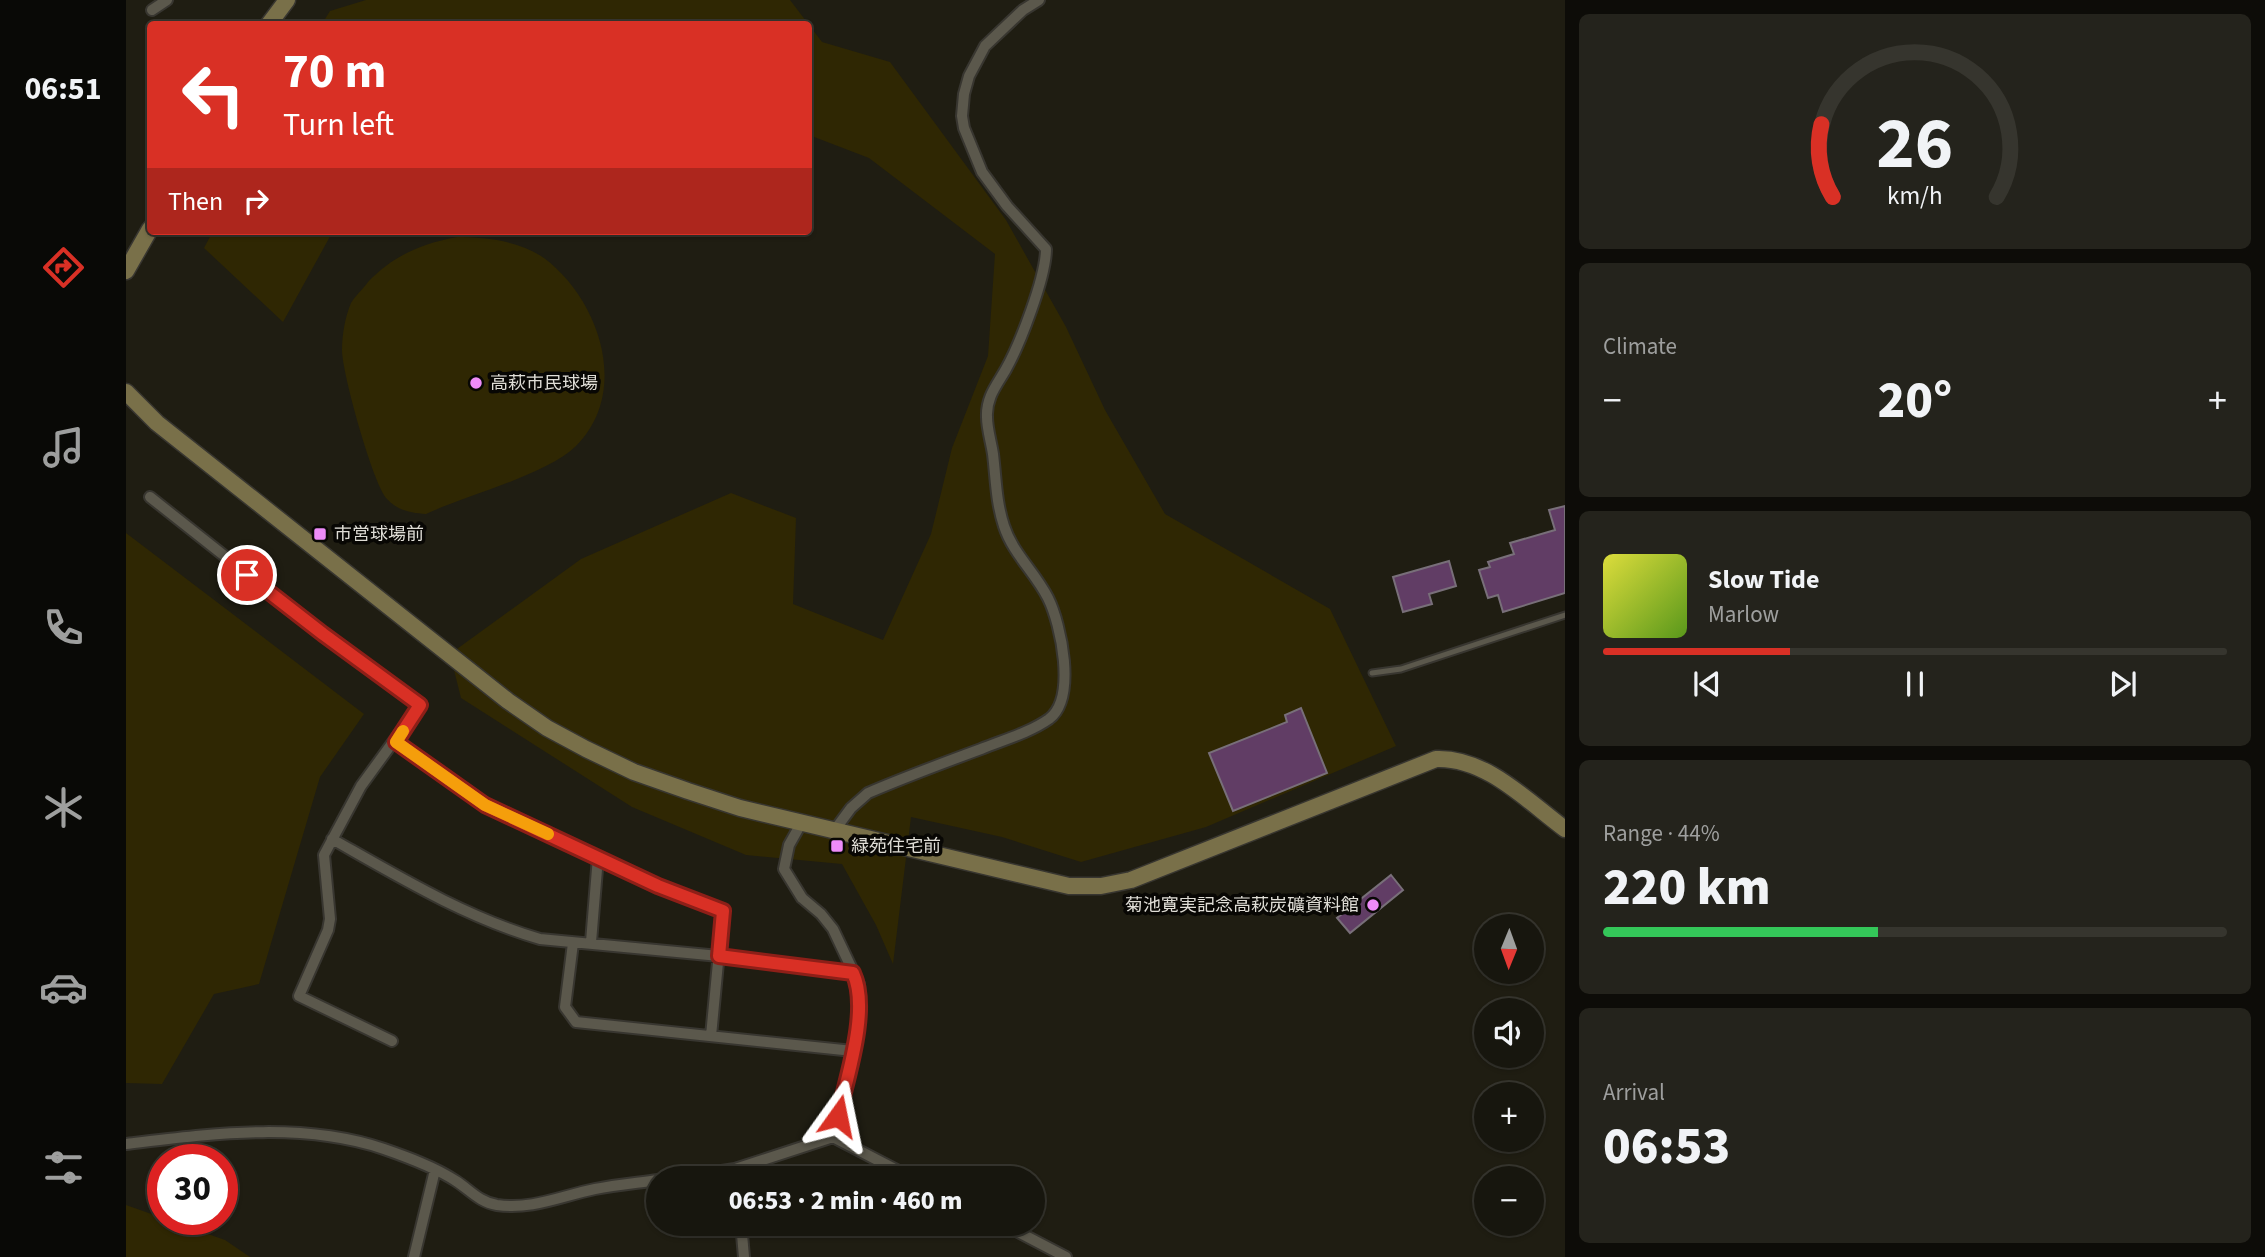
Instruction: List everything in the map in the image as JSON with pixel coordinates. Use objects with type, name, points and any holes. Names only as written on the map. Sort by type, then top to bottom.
[{"type":"street","points":[[152,10],[167,0]]},
{"type":"street","points":[[271,21],[287,0]]},
{"type":"street","points":[[834,831],[851,808],[868,793],[1012,737],[1052,717],[1064,685],[1064,660],[1048,598],[1016,555],[996,500],[987,420],[990,396],[1007,368],[1022,332],[1039,283],[1046,249],[1007,206],[982,172],[964,128],[962,116],[969,76],[985,47],[1022,5],[1039,0]]},
{"type":"street","points":[[126,271],[147,234]]},
{"type":"street","points":[[126,392],[157,423],[508,701],[547,728],[634,772],[740,808],[1036,880],[1069,886],[1101,887],[1163,868],[1422,764],[1453,758],[1484,769],[1565,829]]},
{"type":"street","points":[[150,497],[323,634],[420,705],[396,742],[361,786],[324,855],[330,919],[328,930],[299,996],[392,1041]]},
{"type":"street","points":[[396,742],[485,805],[658,886],[723,911],[710,1036]]},
{"type":"street","points":[[802,822],[789,845],[784,869],[802,898],[821,914],[833,929],[859,984],[860,1003],[853,1051],[834,1138]]},
{"type":"street","points":[[332,839],[445,903],[540,939],[591,942],[853,973]]},
{"type":"street","points":[[591,942],[598,857]]},
{"type":"street","points":[[573,943],[565,1007],[576,1022],[853,1051]]},
{"type":"street","points":[[126,1144],[257,1132],[333,1136],[383,1149],[435,1170],[456,1181],[478,1199],[496,1205],[537,1206],[594,1189],[646,1182]]},
{"type":"street","points":[[756,1166],[834,1138],[889,1166]]},
{"type":"street","points":[[414,1257],[435,1170]]},
{"type":"street","points":[[742,1236],[744,1257]]},
{"type":"street","points":[[1026,1236],[1066,1257]]},
{"type":"lane","points":[[1372,673],[1401,670],[1565,615]]},
{"type":"shaded area","points":[[366,0],[790,0],[806,21],[324,21],[330,11]]},
{"type":"shaded area","points":[[812,29],[822,42],[890,62],[1006,220],[1066,327],[1105,410],[1165,514],[1330,609],[1396,746],[1206,827],[1081,862],[1002,837],[911,817],[893,964],[876,925],[842,864],[746,855],[632,807],[461,698],[450,654],[581,559],[731,493],[796,518],[793,604],[883,640],[931,534],[952,448],[988,356],[995,254],[869,158],[812,136]]},
{"type":"shaded area","points":[[211,235],[331,235],[283,322],[204,248]]},
{"type":"shaded area","name":"高萩市民球場","points":[[457,237],[491,239],[514,244],[535,252],[563,276],[580,297],[593,321],[605,373],[602,399],[593,424],[576,446],[563,456],[505,484],[426,514],[416,513],[400,509],[391,503],[374,473],[347,381],[342,350],[343,332],[351,303],[378,273],[409,252]]},
{"type":"shaded area","points":[[126,533],[364,714],[320,777],[259,984],[214,994],[162,1084],[126,1083]]},
{"type":"shaded area","points":[[126,1205],[147,1212],[147,1235],[211,1235],[225,1240],[250,1257],[126,1257]]},
{"type":"building","points":[[1565,506],[1565,593],[1503,612],[1498,595],[1488,598],[1479,570],[1490,567],[1488,562],[1514,554],[1510,543],[1555,530],[1549,510]]},
{"type":"building","points":[[1449,561],[1456,586],[1429,594],[1432,604],[1403,612],[1393,577]]},
{"type":"building","points":[[1301,708],[1327,773],[1233,811],[1209,753],[1287,722],[1285,715]]},
{"type":"building","points":[[1391,875],[1403,890],[1350,933],[1337,918]]},
{"type":"slow traffic","points":[[403,731],[396,742],[485,805],[548,834]]},
{"type":"place","name":"高萩市民球場","points":[[476,383]]},
{"type":"place","name":"市営球場前","points":[[320,534]]},
{"type":"place","name":"緑苑住宅前","points":[[837,846]]},
{"type":"place","name":"菊池寛実記念高萩炭礦資料館","points":[[1373,905]]},
{"type":"route","points":[[247,575],[420,705],[396,742],[485,805],[658,886],[723,911],[719,956],[853,973],[859,984],[860,1003],[853,1051],[838,1116]]}]
